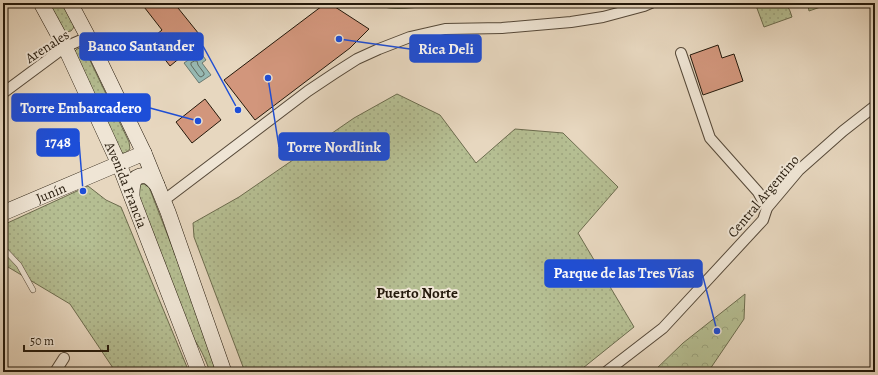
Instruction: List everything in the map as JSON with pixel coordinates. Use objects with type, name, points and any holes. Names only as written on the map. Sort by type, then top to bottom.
[{"type":"main road","name":"Avenida Francia","points":[[42,3],[65,48],[119,164],[199,372]]},
{"type":"main road","name":"Avenida Francia","points":[[70,3],[144,153],[168,212],[224,372]]},
{"type":"main road","name":"Junín","points":[[3,213],[144,153]]},
{"type":"main road","points":[[132,197],[133,182],[138,176],[143,175],[150,177],[157,186]]},
{"type":"street","points":[[163,201],[308,91],[335,72],[379,48],[410,37],[445,29],[502,28],[571,22],[603,16],[651,3]]},
{"type":"street","name":"Arenales","points":[[3,93],[65,48],[88,37]]},
{"type":"street","points":[[680,53],[710,138],[758,192],[767,208]]},
{"type":"street","name":"Central Argentino","points":[[606,372],[663,328],[763,220],[767,208],[799,170],[843,131],[875,106]]},
{"type":"street","points":[[55,372],[64,358]]},
{"type":"lane","points":[[3,248],[19,265],[33,290]]},
{"type":"green space","points":[[48,3],[62,3],[74,23],[74,27],[71,31],[66,32],[63,30]]},
{"type":"green space","points":[[375,3],[444,3],[422,7],[390,8]]},
{"type":"green space","points":[[755,3],[786,3],[792,17],[764,27]]},
{"type":"green space","points":[[814,3],[832,3],[809,11],[808,6]]},
{"type":"green space","points":[[83,47],[129,142],[130,149],[125,153],[121,153],[74,52]]},
{"type":"green space","points":[[397,94],[440,115],[476,163],[515,129],[563,133],[618,187],[578,233],[634,327],[578,372],[245,372],[194,237],[193,223],[239,197],[354,118]]},
{"type":"green space","points":[[144,184],[149,187],[205,332],[217,372],[210,372],[202,353],[191,335],[136,189],[139,185]]},
{"type":"green space","points":[[88,186],[106,200],[121,207],[189,372],[113,372],[113,368],[70,304],[3,264],[3,225]]},
{"type":"green space","points":[[745,294],[744,319],[708,372],[653,372],[683,343]]},
{"type":"water","points":[[200,52],[206,60],[202,63],[211,75],[199,83],[184,63]]},
{"type":"building","points":[[141,3],[174,3],[203,39],[170,66],[150,40],[162,30]]},
{"type":"building","points":[[326,3],[329,3],[369,29],[350,48],[255,120],[224,80]]},
{"type":"building","points":[[718,45],[722,58],[734,54],[743,81],[703,95],[690,55]]},
{"type":"building","points":[[205,99],[221,120],[192,143],[176,122]]},
{"type":"place","name":"Rica Deli","points":[[339,39]]},
{"type":"place","name":"Torre Nordlink","points":[[268,78]]},
{"type":"place","name":"Banco Santander","points":[[238,110]]},
{"type":"place","name":"Torre Embarcadero","points":[[198,121]]},
{"type":"place","name":"1748","points":[[83,191]]},
{"type":"place","name":"Parque de las Tres Vías","points":[[717,331]]},
{"type":"district","name":"Puerto Norte","points":[[417,293]]}]
